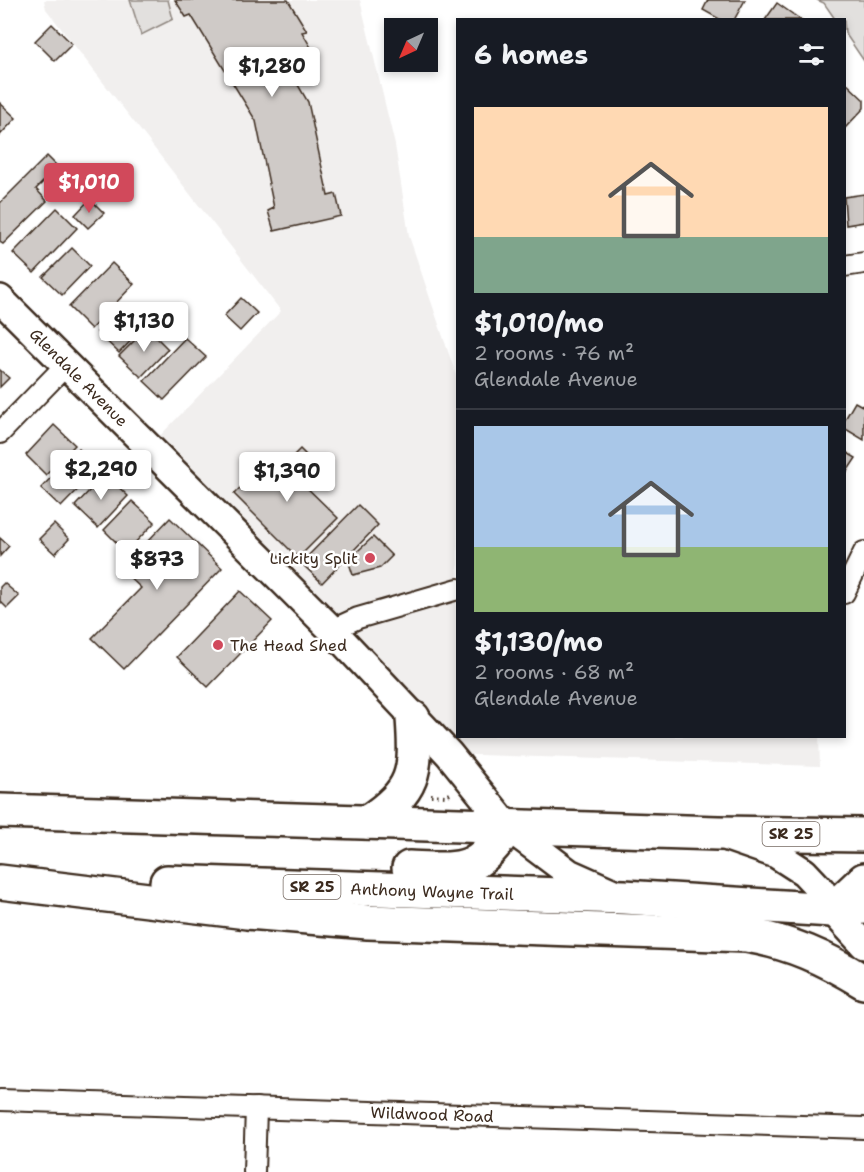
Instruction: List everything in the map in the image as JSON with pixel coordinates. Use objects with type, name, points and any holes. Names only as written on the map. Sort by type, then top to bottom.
[{"type":"highway","points":[[368,822],[399,796],[410,779],[416,762],[413,718]]},
{"type":"highway","name":"SR 25","points":[[0,811],[718,833],[864,835]]},
{"type":"highway","points":[[138,882],[298,866],[465,868],[482,860],[508,826]]},
{"type":"highway","name":"Anthony Wayne Trail","points":[[0,877],[624,897],[832,910],[864,907]]},
{"type":"highway","points":[[832,910],[864,880]]},
{"type":"highway","points":[[0,882],[247,912],[368,922],[746,935],[777,940],[811,952],[864,982]]},
{"type":"street","points":[[846,266],[864,263]]},
{"type":"street","name":"Glendale Avenue","points":[[0,299],[332,630],[448,754],[508,826],[569,873],[624,897]]},
{"type":"street","points":[[0,433],[66,365]]},
{"type":"street","points":[[846,589],[864,552]]},
{"type":"street","points":[[332,630],[358,618],[456,590]]},
{"type":"street","points":[[718,833],[776,854],[804,872],[821,890],[832,910],[864,945]]},
{"type":"street","name":"Wildwood Road","points":[[0,1100],[864,1128]]},
{"type":"street","points":[[254,1172],[256,1108]]},
{"type":"path","points":[[422,794],[446,796],[456,791]]},
{"type":"shaded area","points":[[44,0],[360,0],[395,145],[409,236],[456,375],[456,738],[819,738],[820,766],[449,754],[149,447],[281,311],[46,9]]},
{"type":"shaded area","points":[[130,0],[168,0],[173,19],[141,35]]},
{"type":"shaded area","points":[[817,0],[864,0],[864,61],[846,34],[846,18],[834,18],[824,3]]},
{"type":"building","points":[[175,0],[288,0],[307,31],[302,32],[317,58],[291,73],[308,102],[328,196],[336,194],[341,216],[274,231],[268,211],[274,208],[256,121],[191,15],[186,17]]},
{"type":"building","points":[[708,0],[745,0],[735,18],[717,18],[703,10]]},
{"type":"building","points":[[777,3],[798,18],[766,18]]},
{"type":"building","points":[[52,24],[72,44],[55,61],[35,41]]},
{"type":"building","points":[[846,83],[864,100],[864,108],[846,127]]},
{"type":"building","points":[[0,103],[16,118],[0,135]]},
{"type":"building","points":[[47,156],[58,167],[36,189],[47,201],[3,244],[0,242],[0,203]]},
{"type":"building","points":[[864,194],[864,222],[846,225],[846,197]]},
{"type":"building","points":[[90,199],[104,213],[88,228],[75,215]]},
{"type":"building","points":[[57,208],[77,228],[34,273],[13,253]]},
{"type":"building","points":[[72,248],[90,266],[62,295],[43,277]]},
{"type":"building","points":[[112,263],[134,284],[91,329],[69,307]]},
{"type":"building","points":[[241,298],[257,313],[240,331],[224,316]]},
{"type":"building","points":[[125,304],[146,325],[119,353],[97,332]]},
{"type":"building","points":[[147,328],[168,349],[141,377],[119,356]]},
{"type":"building","points":[[185,338],[206,357],[164,400],[144,381]]},
{"type":"building","points":[[0,370],[9,378],[0,387]]},
{"type":"building","points":[[855,402],[864,407],[864,440],[846,429],[846,418]]},
{"type":"building","points":[[54,425],[75,445],[46,475],[26,455]]},
{"type":"building","points":[[79,449],[99,468],[61,507],[41,488]]},
{"type":"building","points":[[300,449],[314,463],[298,479],[338,518],[298,558],[234,494],[273,454],[284,465]]},
{"type":"building","points":[[846,452],[856,458],[846,473]]},
{"type":"building","points":[[105,474],[128,496],[98,528],[75,506]]},
{"type":"building","points":[[132,501],[155,522],[126,552],[104,530]]},
{"type":"building","points":[[358,505],[378,525],[322,583],[301,563]]},
{"type":"building","points":[[170,518],[222,568],[124,669],[92,638],[141,588],[121,569]]},
{"type":"building","points":[[54,524],[69,539],[55,554],[39,539]]},
{"type":"building","name":"Lickity Split","points":[[373,537],[392,556],[380,568],[353,575],[348,560]]},
{"type":"building","points":[[0,538],[9,546],[0,556]]},
{"type":"building","points":[[4,583],[19,596],[7,608],[0,601],[0,587]]},
{"type":"building","name":"The Head Shed","points":[[240,591],[272,621],[208,687],[177,657]]},
{"type":"place","name":"Lickity Split","points":[[370,558]]},
{"type":"place","name":"The Head Shed","points":[[218,645]]}]
